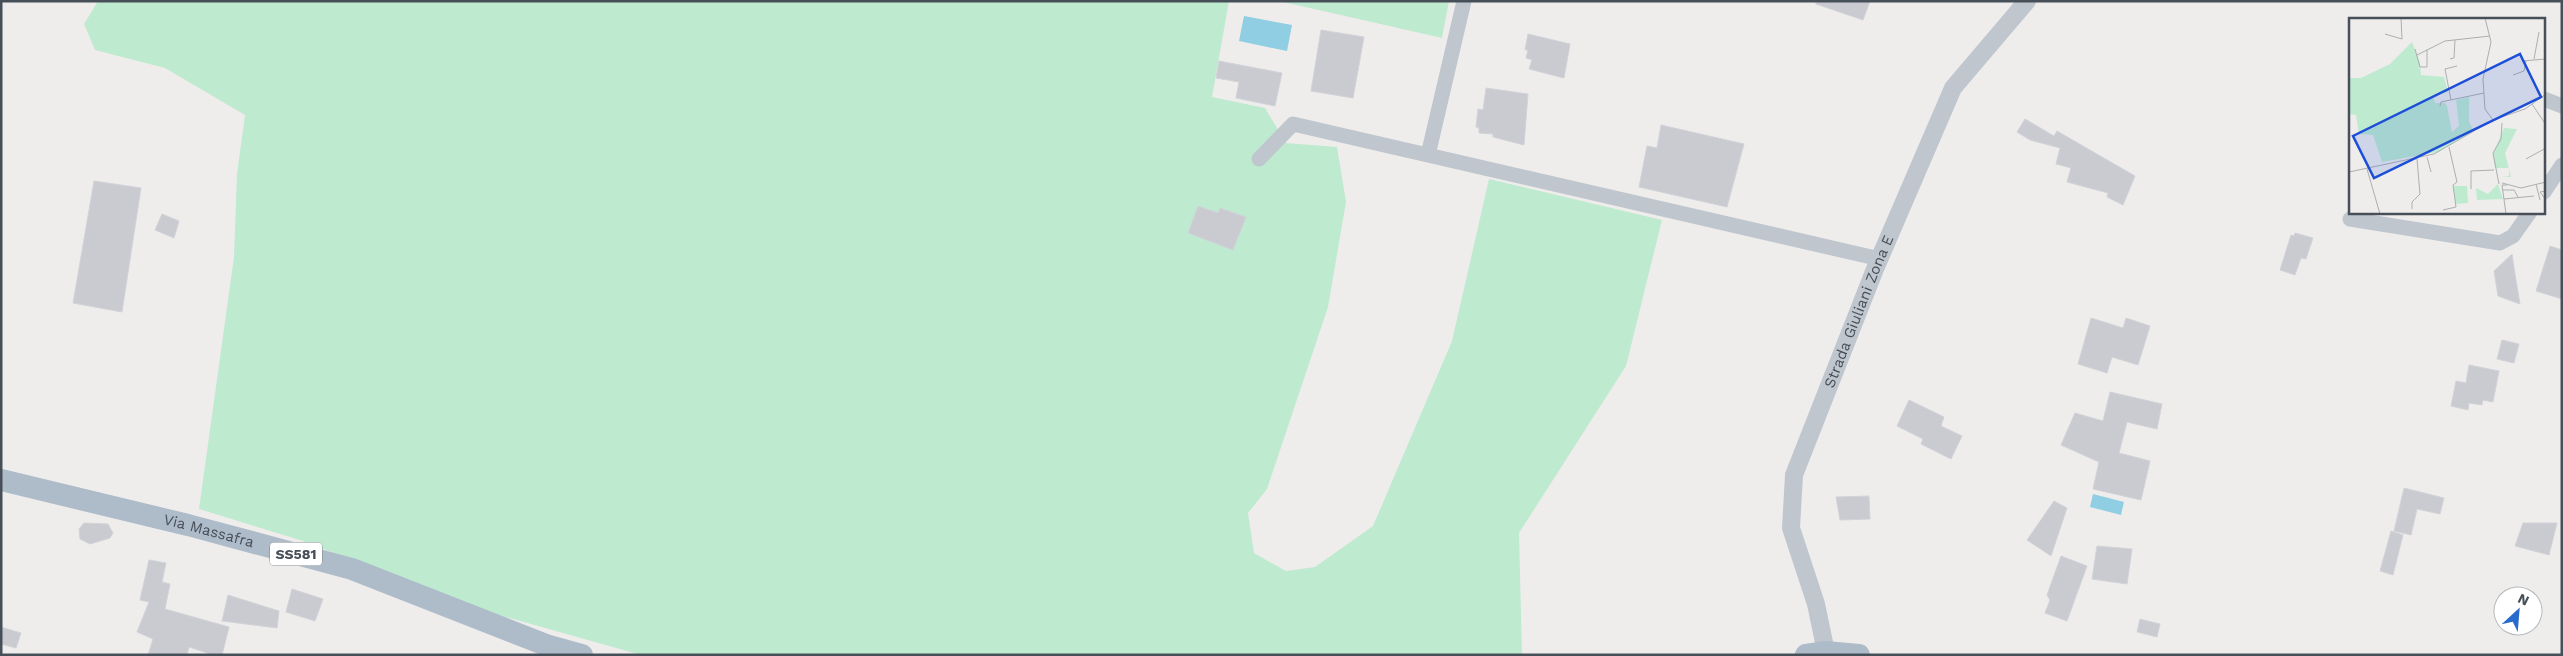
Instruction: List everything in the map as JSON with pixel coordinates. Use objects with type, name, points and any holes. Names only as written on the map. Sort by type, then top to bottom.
[{"type":"main road","name":"Via Massafra","points":[[1,480],[188,525],[352,570],[546,645],[582,655]]},
{"type":"main road","points":[[1816,654],[1859,655]]},
{"type":"street","points":[[1428,155],[1464,1]]},
{"type":"street","name":"Strada Giuliani Zona E","points":[[1816,654],[1816,604],[1791,528],[1794,475],[1880,259],[1953,88],[2027,1]]},
{"type":"street","points":[[2546,100],[2562,106]]},
{"type":"street","points":[[1259,159],[1293,124],[1880,259]]},
{"type":"street","points":[[2546,189],[2562,165]]},
{"type":"street","points":[[2350,219],[2500,243],[2514,236],[2529,214]]},
{"type":"green space","points":[[98,1],[1229,1],[1212,97],[1265,108],[1286,143],[1337,147],[1346,202],[1328,307],[1267,489],[1248,513],[1254,553],[1286,571],[1315,567],[1373,526],[1452,341],[1489,179],[1662,220],[1626,366],[1519,533],[1522,655],[641,655],[474,608],[303,541],[199,509],[234,257],[237,174],[245,115],[165,68],[95,50],[84,24]]},
{"type":"green space","points":[[1279,1],[1449,1],[1442,38]]},
{"type":"water","points":[[1244,16],[1292,25],[1287,51],[1239,41]]},
{"type":"water","points":[[2093,494],[2124,502],[2121,515],[2090,507]]},
{"type":"building","points":[[1816,1],[1870,1],[1863,20],[1816,4]]},
{"type":"building","points":[[1321,30],[1364,37],[1353,98],[1311,91]]},
{"type":"building","points":[[1528,34],[1570,44],[1564,78],[1529,69],[1532,60],[1526,58],[1528,50],[1525,50]]},
{"type":"building","points":[[1219,61],[1282,73],[1275,106],[1236,98],[1239,82],[1216,78]]},
{"type":"building","points":[[1486,88],[1528,94],[1524,145],[1493,137],[1493,134],[1479,133],[1479,128],[1476,127],[1478,109],[1483,110]]},
{"type":"building","points":[[2025,119],[2054,136],[2057,131],[2135,176],[2123,205],[2107,197],[2108,193],[2067,182],[2071,168],[2056,164],[2060,148],[2030,140],[2017,132]]},
{"type":"building","points":[[1661,125],[1744,144],[1727,207],[1639,187],[1647,146],[1657,148]]},
{"type":"building","points":[[94,181],[141,188],[122,312],[73,303]]},
{"type":"building","points":[[1198,206],[1218,213],[1220,208],[1246,217],[1233,250],[1188,233]]},
{"type":"building","points":[[162,214],[179,221],[174,238],[155,230]]},
{"type":"building","points":[[2295,233],[2313,238],[2306,259],[2301,258],[2295,275],[2280,270],[2291,235],[2294,236]]},
{"type":"building","points":[[2550,246],[2562,250],[2562,299],[2536,291]]},
{"type":"building","points":[[2512,254],[2520,304],[2498,296],[2494,271]]},
{"type":"building","points":[[2091,318],[2123,328],[2126,318],[2150,326],[2138,365],[2112,357],[2107,373],[2078,364]]},
{"type":"building","points":[[2502,340],[2519,344],[2514,363],[2497,359]]},
{"type":"building","points":[[2469,365],[2499,371],[2493,402],[2483,400],[2482,405],[2469,403],[2468,410],[2451,406],[2456,381],[2466,383]]},
{"type":"building","points":[[2110,392],[2162,404],[2157,429],[2127,422],[2119,453],[2150,461],[2141,500],[2093,489],[2099,462],[2061,445],[2075,413],[2103,421]]},
{"type":"building","points":[[1909,400],[1944,417],[1941,426],[1962,436],[1951,459],[1921,444],[1923,439],[1897,426]]},
{"type":"building","points":[[2404,488],[2444,498],[2440,514],[2417,509],[2411,535],[2394,531]]},
{"type":"building","points":[[1869,496],[1870,519],[1840,520],[1836,497]]},
{"type":"building","points":[[2054,501],[2067,508],[2051,556],[2027,540]]},
{"type":"building","points":[[84,523],[108,524],[113,533],[110,538],[90,544],[80,539],[79,529]]},
{"type":"building","points":[[2523,523],[2557,523],[2549,555],[2515,546]]},
{"type":"building","points":[[2391,531],[2403,535],[2393,575],[2380,571]]},
{"type":"building","points":[[2097,546],[2132,549],[2127,584],[2092,579]]},
{"type":"building","points":[[2061,556],[2087,566],[2067,621],[2045,613],[2050,600],[2047,595]]},
{"type":"building","points":[[149,560],[166,563],[162,582],[170,584],[165,609],[229,627],[222,655],[213,655],[189,647],[187,655],[148,655],[153,639],[137,632],[149,602],[140,600]]},
{"type":"building","points":[[292,589],[323,599],[315,621],[286,612]]},
{"type":"building","points":[[228,595],[279,611],[277,628],[222,621]]},
{"type":"building","points":[[2140,619],[2160,624],[2157,637],[2137,632]]},
{"type":"building","points":[[1,627],[21,633],[16,648],[1,644]]}]
